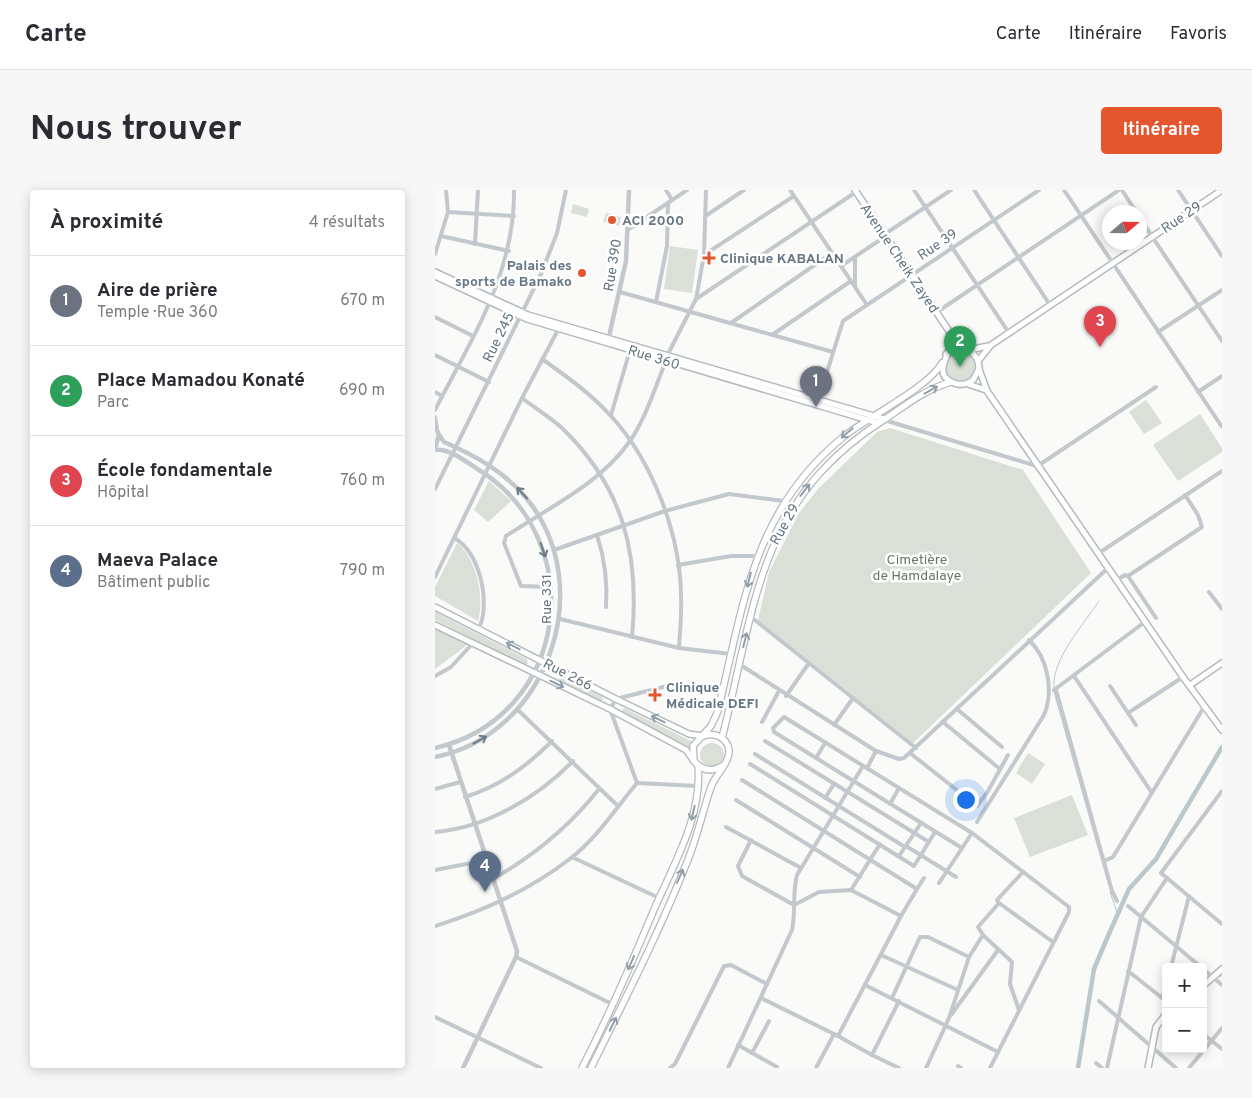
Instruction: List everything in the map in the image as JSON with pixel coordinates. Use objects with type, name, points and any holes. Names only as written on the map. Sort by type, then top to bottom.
[{"type":"main road","name":"Rue 29","points":[[978,361],[991,345],[1009,332],[1222,190]]},
{"type":"main road","name":"Avenue Cheik Zayed","points":[[856,192],[949,331],[967,349]]},
{"type":"main road","points":[[435,272],[491,301]]},
{"type":"main road","name":"Rue 360","points":[[435,276],[522,315],[559,328],[608,341],[629,350],[667,359],[882,421]]},
{"type":"main road","points":[[522,315],[667,359],[818,400],[869,417]]},
{"type":"main road","points":[[583,1068],[692,819],[698,786],[693,746],[703,736],[718,711],[757,556],[784,501],[805,472],[831,447],[869,417],[928,380],[942,363],[951,345],[949,331]]},
{"type":"main road","name":"Rue 29","points":[[967,349],[991,345]]},
{"type":"main road","points":[[947,354],[955,348],[967,349],[978,361],[987,391],[1183,677],[1222,730]]},
{"type":"main road","points":[[942,363],[943,374],[951,382],[959,385],[980,386],[987,391]]},
{"type":"main road","points":[[967,384],[977,375],[979,369]]},
{"type":"main road","name":"Rue 29","points":[[722,738],[761,575],[771,546],[795,503],[821,470],[861,435],[932,389],[951,382]]},
{"type":"main road","name":"Rue 266","points":[[435,607],[616,699],[689,734],[703,736]]},
{"type":"main road","name":"Rue 266","points":[[435,625],[610,709],[686,750],[696,763]]},
{"type":"main road","points":[[1190,685],[1222,664]]},
{"type":"main road","points":[[591,1068],[689,857],[711,787],[724,765],[729,751],[722,738],[713,734],[703,736]]},
{"type":"main road","points":[[696,763],[711,770],[724,765]]},
{"type":"main road","points":[[1207,983],[1222,969]]},
{"type":"main road","points":[[1148,1068],[1156,1027],[1162,1019]]},
{"type":"street","points":[[435,254],[448,212],[446,190]]},
{"type":"street","points":[[475,244],[478,190]]},
{"type":"street","points":[[435,410],[491,301],[509,251],[514,190]]},
{"type":"street","name":"Rue 245","points":[[435,489],[522,315],[557,233],[566,190]]},
{"type":"street","name":"Rue 390","points":[[608,341],[620,292],[629,229],[629,190]]},
{"type":"street","points":[[656,302],[667,246],[670,201],[666,190]]},
{"type":"street","points":[[629,229],[687,190]]},
{"type":"street","points":[[551,587],[521,586],[504,543],[506,536],[599,474],[630,440],[696,299],[704,255],[707,215],[706,190]]},
{"type":"street","points":[[707,215],[744,190]]},
{"type":"street","points":[[790,190],[867,305]]},
{"type":"street","points":[[696,299],[856,192],[864,190]]},
{"type":"street","points":[[914,190],[1009,332]]},
{"type":"street","points":[[841,266],[951,190]]},
{"type":"street","points":[[974,190],[1050,305]]},
{"type":"street","name":"Rue 39","points":[[818,400],[843,321],[1039,190]]},
{"type":"street","points":[[1064,190],[1222,427]]},
{"type":"street","points":[[937,312],[1120,190],[1132,205]]},
{"type":"street","points":[[1178,190],[1222,256]]},
{"type":"street","points":[[704,255],[794,196]]},
{"type":"street","points":[[448,212],[513,216]]},
{"type":"street","points":[[1147,229],[1222,341]]},
{"type":"street","points":[[441,236],[509,251]]},
{"type":"street","points":[[731,323],[832,253]]},
{"type":"street","points":[[855,257],[855,286]]},
{"type":"street","points":[[772,335],[851,281]]},
{"type":"street","points":[[1158,332],[1222,290]]},
{"type":"street","points":[[620,292],[833,352]]},
{"type":"street","points":[[435,317],[473,336]]},
{"type":"street","points":[[435,577],[522,398],[559,328]]},
{"type":"street","points":[[611,415],[629,350]]},
{"type":"street","points":[[435,355],[489,382]]},
{"type":"street","points":[[542,359],[594,399],[611,415],[630,440],[657,490],[665,511],[678,565],[681,594],[679,648]]},
{"type":"street","points":[[1198,392],[1222,376]]},
{"type":"street","points":[[882,421],[1039,466],[1156,387]]},
{"type":"street","points":[[435,392],[442,396]]},
{"type":"street","points":[[522,398],[561,427],[583,452],[599,474],[625,525],[632,560],[636,603],[633,637]]},
{"type":"street","points":[[435,417],[439,435],[435,449]]},
{"type":"street","name":"Rue 331","points":[[435,757],[474,744],[493,733],[530,696],[547,663],[559,619],[561,587],[553,550],[528,500],[490,465],[444,442],[439,435]]},
{"type":"street","name":"Rue 331","points":[[435,449],[452,454],[486,474],[517,502],[529,520],[546,555],[551,587],[550,625],[534,673],[522,694],[482,730],[449,745],[435,748]]},
{"type":"street","points":[[1099,553],[1222,471]]},
{"type":"street","points":[[553,550],[665,511],[729,494],[784,501]]},
{"type":"street","points":[[1117,580],[1125,575],[1128,576],[1202,528],[1198,514],[1185,495]]},
{"type":"street","points":[[597,535],[605,561],[608,584],[606,607]]},
{"type":"street","points":[[454,538],[469,552],[481,581],[484,605],[479,628]]},
{"type":"street","points":[[678,565],[731,556],[757,556]]},
{"type":"street","points":[[739,664],[786,696],[876,751],[899,759],[916,748],[1109,567]]},
{"type":"street","points":[[1128,576],[1155,618]]},
{"type":"street","points":[[1209,592],[1222,609]]},
{"type":"street","points":[[751,617],[916,748]]},
{"type":"street","points":[[559,619],[679,648],[731,654]]},
{"type":"street","points":[[1049,690],[1056,690],[1146,621]]},
{"type":"street","points":[[977,822],[1049,704],[1049,690],[1043,658],[1039,650],[1029,640]]},
{"type":"street","points":[[435,676],[451,666],[473,644]]},
{"type":"street","points":[[786,696],[809,663]]},
{"type":"street","points":[[1074,676],[1152,793]]},
{"type":"street","points":[[1128,713],[1183,677]]},
{"type":"street","points":[[637,783],[610,709],[616,699],[675,684],[722,694]]},
{"type":"street","points":[[1110,686],[1136,725]]},
{"type":"street","points":[[1056,690],[1117,901]]},
{"type":"street","points":[[762,722],[779,691]]},
{"type":"street","points":[[834,725],[853,698]]},
{"type":"street","points":[[1104,861],[1113,857],[1204,707]]},
{"type":"street","points":[[957,709],[1002,746]]},
{"type":"street","points":[[518,710],[618,806]]},
{"type":"street","points":[[962,848],[774,732],[773,728],[784,717],[972,833],[1069,907],[1069,912],[990,1068]]},
{"type":"street","points":[[943,722],[1000,770]]},
{"type":"street","points":[[765,741],[929,842]]},
{"type":"street","points":[[465,797],[502,783],[535,758],[552,742]]},
{"type":"street","points":[[816,758],[825,743]]},
{"type":"street","points":[[449,745],[517,951],[516,957],[463,1068]]},
{"type":"street","points":[[728,1068],[792,930],[795,917],[795,883],[801,868],[847,792],[876,751]]},
{"type":"street","points":[[910,753],[977,806],[1008,755]]},
{"type":"street","points":[[755,754],[956,877]]},
{"type":"street","points":[[435,832],[446,832],[475,823],[515,806],[541,790],[573,761]]},
{"type":"street","points":[[750,764],[914,866],[935,832]]},
{"type":"street","points":[[825,798],[838,772]]},
{"type":"street","points":[[742,780],[917,889]]},
{"type":"street","points":[[435,789],[460,782]]},
{"type":"street","points":[[637,783],[698,786]]},
{"type":"street","points":[[435,926],[500,902],[572,857],[637,783]]},
{"type":"street","points":[[890,804],[899,788]]},
{"type":"street","points":[[493,879],[553,839],[584,808],[599,789]]},
{"type":"street","points":[[1222,791],[1161,873],[1222,924]]},
{"type":"street","points":[[736,800],[860,877]]},
{"type":"street","points":[[899,856],[921,823]]},
{"type":"street","points":[[726,827],[801,868]]},
{"type":"street","points":[[939,883],[972,833]]},
{"type":"street","points":[[751,840],[738,866],[741,876],[794,904]]},
{"type":"street","points":[[851,890],[879,844]]},
{"type":"street","points":[[572,857],[659,898]]},
{"type":"street","points":[[435,870],[487,860]]},
{"type":"street","points":[[1020,1011],[1010,984],[1012,962],[983,935],[979,925],[999,903],[997,900],[1023,872]]},
{"type":"street","points":[[816,1068],[865,985],[901,916],[924,878]]},
{"type":"street","points":[[1107,1068],[1141,917],[1167,878]]},
{"type":"street","points":[[794,904],[819,892],[851,890],[901,916]]},
{"type":"street","points":[[1172,963],[1189,896]]},
{"type":"street","points":[[999,903],[1053,942]]},
{"type":"street","points":[[1128,906],[1196,963]]},
{"type":"street","points":[[926,1068],[949,1018],[969,957],[983,935]]},
{"type":"street","points":[[892,998],[920,937],[924,936],[969,957]]},
{"type":"street","points":[[949,1018],[998,950]]},
{"type":"street","points":[[881,955],[958,990]]},
{"type":"street","points":[[516,957],[612,1004]]},
{"type":"street","points":[[670,1068],[675,1064],[724,966],[731,965],[767,984]]},
{"type":"street","points":[[1128,971],[1162,998]]},
{"type":"street","points":[[1207,972],[1222,985]]},
{"type":"street","points":[[1214,978],[1222,974]]},
{"type":"street","points":[[865,985],[946,1024],[998,1052]]},
{"type":"street","points":[[761,998],[899,1068]]},
{"type":"street","points":[[1099,1001],[1176,1068]]},
{"type":"street","points":[[872,1055],[899,1002]]},
{"type":"street","points":[[435,1017],[541,1068]]},
{"type":"street","points":[[752,1053],[769,1021]]},
{"type":"street","points":[[1189,1068],[1222,1028]]},
{"type":"street","points":[[1207,1037],[1222,1050]]},
{"type":"street","points":[[738,1046],[777,1067]]},
{"type":"street","points":[[1096,1063],[1102,1068]]},
{"type":"green space","name":"ACI 2000","points":[[573,204],[589,209],[587,217],[571,213]]},
{"type":"green space","name":"ACI 2000","points":[[606,213],[621,217],[619,226],[603,222]]},
{"type":"green space","points":[[670,246],[698,250],[692,293],[664,289]]},
{"type":"green space","points":[[960,352],[966,353],[974,361],[974,373],[966,381],[960,382],[954,381],[946,373],[945,367],[946,361],[954,353]]},
{"type":"green space","points":[[1146,400],[1162,423],[1144,434],[1129,412]]},
{"type":"green space","points":[[1200,414],[1222,448],[1222,452],[1178,481],[1153,445]]},
{"type":"green space","name":"Cimetière de Hamdalaye","points":[[890,428],[1023,470],[1091,573],[913,743],[758,620],[769,572],[799,513],[818,489],[877,432]]},
{"type":"green space","points":[[489,481],[511,501],[488,522],[474,510]]},
{"type":"green space","points":[[457,543],[469,558],[477,579],[480,601],[478,621],[435,596],[435,587]]},
{"type":"green space","points":[[435,612],[527,659],[528,664],[524,665],[435,620]]},
{"type":"green space","points":[[435,628],[467,645],[435,669]]},
{"type":"green space","points":[[559,677],[602,696],[603,700],[600,702],[558,681]]},
{"type":"green space","points":[[624,708],[693,742],[690,748],[624,715],[622,711]]},
{"type":"green space","points":[[712,743],[721,746],[724,755],[721,764],[712,767],[703,764],[700,755],[703,746]]},
{"type":"green space","points":[[1028,753],[1045,764],[1032,784],[1016,773]]},
{"type":"green space","points":[[1072,795],[1088,835],[1030,857],[1014,818]]},
{"type":"waterway","points":[[1054,688],[1054,677],[1063,654],[1099,601]]},
{"type":"waterway","points":[[1054,692],[1109,886]]},
{"type":"waterway","points":[[1078,1068],[1094,969],[1129,889],[1156,859],[1222,747]]},
{"type":"waterway","points":[[1110,892],[1118,915]]},
{"type":"place","name":"ACI 2000","points":[[612,220]]},
{"type":"place","name":"Clinique KABALAN","points":[[709,258]]},
{"type":"place","name":"Palais des sports de Bamako","points":[[582,273]]},
{"type":"place","name":"École fondamentale","points":[[1100,347]]},
{"type":"place","name":"Place Mamadou Konaté","points":[[960,367]]},
{"type":"place","name":"Aire de prière","points":[[816,407]]},
{"type":"place","name":"Clinique Médicale DEFI","points":[[655,695]]},
{"type":"place","name":"Maeva Palace","points":[[485,892]]}]
